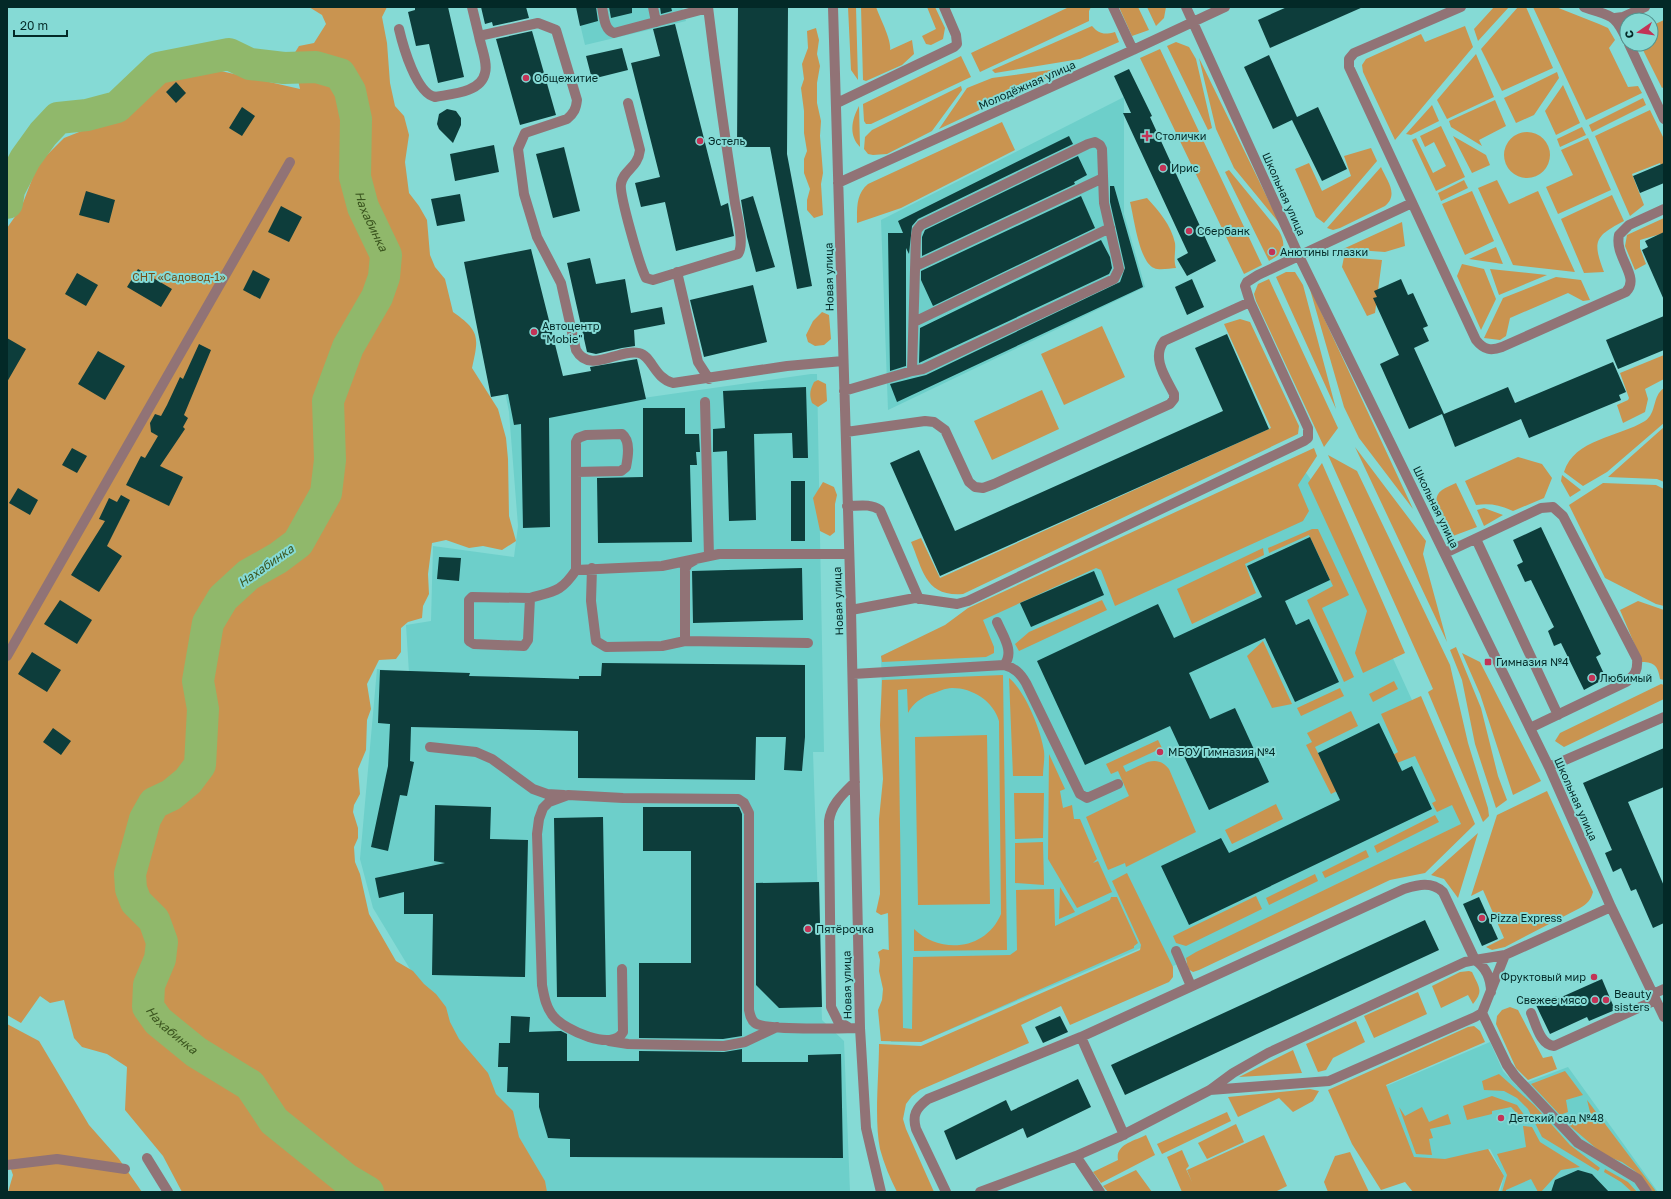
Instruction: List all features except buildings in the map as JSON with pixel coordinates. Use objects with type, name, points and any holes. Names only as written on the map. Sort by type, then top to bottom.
[{"type":"street","points":[[399,28],[404,51],[424,92],[435,97],[469,89],[478,85],[483,79],[486,68],[472,7]]},
{"type":"street","points":[[602,7],[606,27],[610,32],[614,33],[708,8],[740,235],[740,251],[738,254],[653,280],[646,278],[643,274],[621,193],[623,177],[635,166],[640,150],[628,102]]},
{"type":"street","points":[[653,7],[656,22]]},
{"type":"street","name":"Новая улица","points":[[833,7],[837,103],[848,554],[853,674],[855,782],[855,1028],[866,1128],[881,1192]]},
{"type":"street","points":[[837,103],[954,47],[957,44],[956,35],[944,7]]},
{"type":"street","points":[[1113,7],[1133,50]]},
{"type":"street","name":"Школьная улица","points":[[1186,7],[1299,256],[1549,767],[1611,907],[1664,1017]]},
{"type":"street","name":"Молодёжная улица","points":[[838,183],[1225,7]]},
{"type":"street","points":[[1462,7],[1354,53],[1349,59],[1351,74],[1476,340],[1481,346],[1494,350],[1626,292],[1632,281],[1619,249],[1619,235],[1629,225],[1664,209]]},
{"type":"street","points":[[1584,7],[1615,18],[1619,22]]},
{"type":"street","points":[[1615,18],[1623,17],[1645,7]]},
{"type":"street","points":[[479,36],[538,23],[556,30],[576,100],[576,108],[573,114],[567,119],[525,133],[518,150],[518,160],[524,194],[537,237],[561,283],[578,355],[591,361],[633,352],[640,353],[646,356],[659,376],[667,381],[682,383],[787,366],[843,361]]},
{"type":"street","points":[[1633,52],[1664,119]]},
{"type":"street","points":[[844,391],[912,370],[923,369],[1114,279],[1119,269],[1104,203],[1102,149],[1100,145],[1095,142],[1088,144],[921,225],[917,230],[916,236],[912,370]]},
{"type":"street","points":[[7,656],[290,162]]},
{"type":"street","points":[[916,266],[1103,178]]},
{"type":"street","points":[[851,610],[919,599],[957,604],[968,601],[1304,441],[1308,438],[1308,428],[1250,302],[1245,286],[1247,282],[1299,256],[1412,203]]},
{"type":"street","points":[[914,322],[1110,228]]},
{"type":"street","points":[[677,272],[698,362],[709,379]]},
{"type":"street","points":[[846,432],[925,421],[934,422],[945,430],[969,482],[975,488],[989,486],[1170,404],[1174,399],[1174,394],[1158,360],[1160,346],[1164,341],[1250,302]]},
{"type":"street","points":[[705,402],[709,556]]},
{"type":"street","points":[[530,598],[528,640],[524,646],[474,644],[469,641],[469,600],[472,597],[530,598],[558,591],[567,583],[576,570],[576,472],[576,442],[578,438],[586,435],[622,434],[626,437],[628,443],[627,461],[626,467],[621,471],[576,472]]},
{"type":"street","points":[[847,506],[867,505],[874,506],[880,510],[919,599]]},
{"type":"street","points":[[1445,553],[1541,508],[1553,507],[1563,516],[1637,659],[1638,669],[1634,676],[1626,682],[1530,728]]},
{"type":"street","points":[[1476,539],[1558,715]]},
{"type":"street","points":[[576,570],[592,568],[662,566],[709,556],[848,554]]},
{"type":"street","points":[[685,641],[685,569],[688,564],[697,559]]},
{"type":"street","points":[[592,568],[591,601],[596,641],[600,645],[606,647],[662,646],[685,641],[808,643]]},
{"type":"street","points":[[997,622],[1008,648],[1008,658],[1004,665]]},
{"type":"street","points":[[853,674],[1004,665],[1012,667],[1019,672],[1026,683],[1080,794],[1087,798],[1118,784]]},
{"type":"street","points":[[1549,767],[1664,717]]},
{"type":"street","points":[[430,747],[476,752],[492,759],[533,789],[547,794],[623,798],[738,799],[744,803],[749,813],[750,1016],[756,1024],[777,1027],[855,1028]]},
{"type":"street","points":[[855,782],[830,812],[829,821],[831,1007],[838,1021],[855,1028]]},
{"type":"street","points":[[568,795],[549,802],[543,808],[539,818],[537,834],[542,985],[548,1008],[554,1017],[562,1024],[591,1038],[628,1044],[724,1046],[745,1042],[777,1027]]},
{"type":"street","points":[[946,1192],[916,1129],[914,1121],[915,1112],[920,1105],[943,1092],[1081,1037],[1404,889],[1429,884],[1438,887],[1443,892],[1475,960],[1485,968],[1489,977],[1491,992]]},
{"type":"street","points":[[986,1191],[1076,1156],[1124,1134],[1210,1090],[1233,1073],[1268,1053],[1465,962],[1505,955],[1611,907]]},
{"type":"street","points":[[1176,951],[1191,986]]},
{"type":"street","points":[[1210,1090],[1329,1081],[1482,1013],[1505,955]]},
{"type":"street","points":[[609,1041],[621,1036],[623,1032],[622,970]]},
{"type":"street","points":[[1531,1013],[1544,1042],[1549,1046],[1554,1046],[1654,997],[1664,989]]},
{"type":"street","points":[[1482,1013],[1507,1065],[1515,1076],[1578,1143],[1638,1179],[1647,1192]]},
{"type":"street","points":[[1081,1037],[1124,1134]]},
{"type":"street","points":[[1076,1156],[1100,1192]]},
{"type":"street","points":[[147,1158],[168,1192]]},
{"type":"street","points":[[7,1165],[57,1159],[124,1169]]},
{"type":"shaded area","points":[[576,7],[682,7],[686,21],[585,45]]},
{"type":"shaded area","points":[[1124,97],[1124,214],[1145,287],[888,410],[881,220]]},
{"type":"shaded area","points":[[817,374],[824,752],[813,752],[822,1020],[844,1041],[850,1192],[545,1192],[373,908],[360,859],[377,669],[409,673],[406,625],[431,621],[433,546],[514,557],[518,526],[509,412],[505,392],[643,398]]},
{"type":"shaded area","name":"МБОУ Гимназия №4","points":[[1301,466],[1312,481],[1469,825],[1169,968],[1157,941],[921,1042],[891,1042],[881,656]]},
{"type":"shaded area","name":"Детский сад №48","points":[[1490,1042],[1503,1071],[1517,1086],[1568,1067],[1658,1192],[1500,1192],[1504,1176],[1490,1149],[1444,1161],[1413,1159],[1384,1087]]},
{"type":"green space","name":"СНТ «Садовод-1»","points":[[309,7],[387,7],[382,17],[387,43],[390,83],[395,106],[404,116],[409,135],[405,162],[409,193],[427,220],[430,255],[435,267],[445,279],[453,312],[473,330],[476,349],[472,368],[498,409],[506,438],[509,516],[516,541],[502,550],[483,546],[469,548],[446,540],[432,543],[428,574],[429,594],[423,606],[422,618],[408,622],[401,628],[401,652],[396,659],[379,660],[367,684],[371,709],[367,720],[366,750],[358,769],[360,794],[354,805],[353,812],[358,828],[358,838],[354,847],[355,862],[360,874],[369,914],[396,961],[413,971],[424,984],[436,994],[446,1007],[450,1022],[459,1039],[488,1073],[496,1094],[513,1111],[519,1137],[545,1181],[547,1192],[182,1192],[163,1156],[125,1110],[127,1067],[107,1054],[82,1047],[74,1038],[64,1000],[50,1003],[40,996],[21,1023],[7,1015],[7,228],[21,208],[38,164],[64,138],[117,117],[177,61],[300,89],[298,80],[288,71],[289,62],[299,46],[314,43],[326,24],[322,15]]},
{"type":"green space","points":[[848,7],[856,7],[858,80],[851,70]]},
{"type":"green space","points":[[861,7],[876,7],[888,35],[890,50],[912,40],[914,54],[902,65],[866,81],[863,80]]},
{"type":"green space","points":[[927,7],[935,7],[945,28],[943,39],[931,45],[926,44],[922,36],[936,29]]},
{"type":"green space","points":[[1069,7],[1091,7],[1089,11],[1089,21],[980,72],[971,53]]},
{"type":"green space","points":[[1119,7],[1138,7],[1149,30],[1132,36]]},
{"type":"green space","points":[[1147,7],[1166,7],[1164,18],[1156,26]]},
{"type":"green space","points":[[1494,7],[1509,7],[1478,41],[1474,29]]},
{"type":"green space","points":[[1518,7],[1526,7],[1553,68],[1502,91],[1481,49]]},
{"type":"green space","points":[[1533,7],[1556,7],[1608,28],[1615,40],[1609,48],[1628,87],[1638,86],[1642,93],[1586,120]]},
{"type":"green space","points":[[1664,20],[1664,87],[1662,88],[1644,52],[1659,52],[1659,22]]},
{"type":"green space","points":[[1092,26],[1097,31],[1102,33],[1115,32],[1119,42],[1080,59],[995,73],[992,70]]},
{"type":"green space","points":[[1465,26],[1473,47],[1395,140],[1363,72],[1362,65],[1366,59],[1421,34],[1425,42]]},
{"type":"green space","points":[[816,28],[819,40],[817,54],[820,66],[817,83],[817,103],[821,121],[820,136],[823,173],[821,184],[823,215],[814,218],[807,210],[807,200],[810,189],[804,173],[804,159],[807,151],[804,133],[804,111],[801,88],[804,79],[802,64],[808,48],[807,31]]},
{"type":"green space","points":[[1176,42],[1189,47],[1196,59],[1212,128],[1208,130],[1167,46]]},
{"type":"green space","points":[[1160,49],[1262,265],[1244,274],[1140,58]]},
{"type":"green space","points":[[1476,54],[1494,97],[1447,119],[1437,100]]},
{"type":"green space","points":[[961,56],[971,77],[871,124],[866,124],[864,121],[863,104]]},
{"type":"green space","points":[[1199,58],[1280,224],[1234,168],[1216,129]]},
{"type":"green space","points":[[1071,67],[939,129],[967,88],[992,78]]},
{"type":"green space","points":[[1557,72],[1559,78],[1534,115],[1516,123],[1504,98]]},
{"type":"green space","points":[[1563,85],[1580,123],[1556,135],[1545,111]]},
{"type":"green space","points":[[961,86],[962,90],[932,131],[887,154],[868,154],[864,149],[865,137],[872,130]]},
{"type":"green space","points":[[1643,98],[1646,105],[1592,132],[1589,125]]},
{"type":"green space","points":[[1495,100],[1506,126],[1479,140],[1482,146],[1451,127],[1449,121]]},
{"type":"green space","points":[[1432,105],[1439,121],[1411,135],[1406,134]]},
{"type":"green space","points":[[859,106],[860,147],[854,137],[852,127]]},
{"type":"green space","points":[[1650,110],[1664,139],[1664,172],[1660,163],[1632,174],[1644,205],[1630,216],[1595,136]]},
{"type":"green space","points":[[1002,122],[1015,150],[901,208],[857,223],[857,207],[859,197],[861,192],[868,184]]},
{"type":"green space","points":[[1441,126],[1465,177],[1436,191],[1412,140],[1416,138],[1433,173],[1446,166],[1434,142],[1425,147],[1420,136]]},
{"type":"green space","points":[[1582,127],[1586,135],[1560,147],[1557,139]]},
{"type":"green space","points":[[1527,132],[1540,136],[1546,142],[1550,155],[1546,168],[1540,174],[1527,178],[1514,174],[1508,168],[1504,155],[1508,142],[1514,136]]},
{"type":"green space","points":[[1453,136],[1486,155],[1490,165],[1472,173]]},
{"type":"green space","points":[[1588,138],[1611,190],[1558,214],[1546,187],[1573,175],[1561,150]]},
{"type":"green space","points":[[1371,148],[1377,161],[1324,223],[1316,217],[1295,169],[1309,163],[1322,191],[1351,176],[1344,156]]},
{"type":"green space","points":[[1381,167],[1389,182],[1391,192],[1391,197],[1385,206],[1340,228],[1333,230],[1327,228]]},
{"type":"green space","points":[[1229,170],[1279,231],[1283,241],[1283,249],[1278,255],[1269,261],[1225,172]]},
{"type":"green space","points":[[1464,180],[1468,188],[1441,201],[1438,193]]},
{"type":"green space","points":[[1497,180],[1509,204],[1538,191],[1575,272],[1513,265],[1478,188]]},
{"type":"green space","points":[[1472,191],[1494,241],[1465,255],[1442,204]]},
{"type":"green space","points":[[1612,195],[1624,221],[1607,231],[1599,240],[1597,246],[1598,253],[1604,272],[1584,273],[1561,219]]},
{"type":"green space","points":[[1147,198],[1160,213],[1171,230],[1175,243],[1176,268],[1156,269],[1149,264],[1144,257],[1130,202]]},
{"type":"green space","points":[[1664,218],[1664,233],[1640,240],[1640,248],[1646,264],[1635,270],[1625,246],[1627,235]]},
{"type":"green space","points":[[1402,222],[1405,246],[1385,252],[1343,249]]},
{"type":"green space","points":[[1496,247],[1503,264],[1469,259]]},
{"type":"green space","points":[[1344,257],[1382,260],[1375,313],[1367,316],[1342,267]]},
{"type":"green space","points":[[1462,264],[1484,269],[1496,299],[1481,330],[1457,276]]},
{"type":"green space","points":[[1490,269],[1547,275],[1499,295]]},
{"type":"green space","points":[[1286,272],[1295,272],[1303,285],[1336,409],[1276,277]]},
{"type":"green space","points":[[1556,277],[1581,280],[1590,300],[1583,301],[1568,293],[1510,318],[1506,336],[1500,340],[1484,338],[1503,298]]},
{"type":"green space","points":[[1269,279],[1338,428],[1324,447],[1256,301],[1254,294],[1258,284]]},
{"type":"green space","points":[[1309,286],[1413,509],[1359,438],[1344,407]]},
{"type":"green space","points":[[822,312],[829,315],[831,339],[824,345],[815,346],[808,342],[806,335],[813,321]]},
{"type":"green space","points":[[1240,319],[1250,322],[1299,426],[1298,434],[963,594],[950,594],[941,591],[927,580],[911,542],[921,538],[940,578],[1271,428],[1224,324]]},
{"type":"green space","points":[[1102,326],[1125,377],[1064,405],[1041,354]]},
{"type":"green space","points":[[1664,355],[1664,379],[1645,389],[1648,399],[1645,412],[1623,423],[1617,405],[1628,400],[1629,398],[1620,373]]},
{"type":"green space","points":[[818,380],[826,384],[827,401],[818,407],[812,403],[810,395],[814,382]]},
{"type":"green space","points":[[1664,388],[1664,423],[1607,472],[1583,486],[1564,472],[1569,461],[1577,452],[1598,440],[1634,426],[1649,418],[1660,391]]},
{"type":"green space","points":[[1042,390],[1059,429],[992,460],[974,421]]},
{"type":"green space","points":[[1664,427],[1664,482],[1657,479],[1608,477]]},
{"type":"green space","points":[[1355,447],[1426,541],[1423,554],[1447,642]]},
{"type":"green space","points":[[1314,448],[1317,456],[1298,485],[1309,511],[1303,521],[1115,606],[1101,570],[1096,568],[983,620],[994,647],[994,653],[986,657],[882,662],[881,656],[945,625],[968,608]]},
{"type":"green space","points":[[1328,455],[1357,471],[1450,665],[1468,743],[1488,808],[1489,816],[1483,822],[1428,692],[1433,689]]},
{"type":"green space","points":[[1518,457],[1542,464],[1552,478],[1544,498],[1513,511],[1495,505],[1476,505],[1465,481]]},
{"type":"green space","points":[[1322,463],[1405,653],[1363,673],[1355,653],[1367,611],[1308,483]]},
{"type":"green space","points":[[1562,475],[1581,490],[1570,497],[1561,481]]},
{"type":"green space","points":[[823,482],[834,487],[837,495],[835,504],[835,532],[830,536],[820,531],[813,498]]},
{"type":"green space","points":[[1456,483],[1477,527],[1453,536],[1449,534],[1438,511],[1436,499],[1442,490]]},
{"type":"green space","points":[[1603,483],[1656,485],[1664,489],[1664,606],[1656,604],[1605,578],[1569,505]]},
{"type":"green space","points":[[1484,508],[1503,515],[1484,526],[1477,510]]},
{"type":"green space","points":[[1312,529],[1318,529],[1349,595],[1322,608],[1354,677],[1344,682],[1307,600],[1333,586],[1309,535],[1269,553],[1268,548]]},
{"type":"green space","points":[[1263,548],[1264,555],[1245,564],[1256,593],[1192,624],[1177,589]]},
{"type":"green space","points":[[1102,600],[1107,610],[1019,651],[1015,644],[1029,632]]},
{"type":"green space","points":[[1638,601],[1664,610],[1664,680],[1660,679],[1657,668],[1653,664],[1642,662],[1620,610]]},
{"type":"green space","points":[[1263,641],[1292,704],[1272,708],[1247,656]]},
{"type":"green space","points":[[1456,647],[1481,708],[1498,776],[1507,800],[1496,808],[1475,744],[1462,680],[1450,650]]},
{"type":"green space","points":[[1462,653],[1480,662],[1541,781],[1513,795],[1480,694]]},
{"type":"green space","points":[[1003,675],[1007,950],[914,951],[914,929],[937,943],[962,945],[985,935],[994,926],[1001,914],[999,721],[992,707],[987,702],[975,693],[967,690],[949,688],[931,694],[918,701],[912,706],[908,713],[907,689],[898,690],[903,1028],[912,1029],[913,957],[1010,955],[1017,950],[1016,890],[1054,889],[1055,926],[1110,900],[1111,897],[1117,897],[1138,943],[1134,946],[1134,948],[921,1042],[881,1041],[878,1010],[882,1000],[883,989],[879,971],[880,960],[878,952],[883,949],[889,950],[888,913],[881,915],[876,912],[880,894],[879,819],[883,779],[880,725],[882,680]]},
{"type":"green space","points":[[1009,678],[1021,692],[1040,733],[1044,754],[1043,776],[1013,776]]},
{"type":"green space","points":[[1394,681],[1398,689],[1373,702],[1369,694]]},
{"type":"green space","points":[[1661,684],[1664,685],[1664,699],[1564,747],[1555,741],[1560,733]]},
{"type":"green space","points":[[1340,688],[1344,696],[1301,716],[1297,708]]},
{"type":"green space","points":[[1421,696],[1475,824],[1425,873],[1390,880],[1199,970],[1193,972],[1188,969],[1186,958],[1196,952],[1461,824],[1452,805],[1437,812],[1432,803],[1436,801],[1415,756],[1397,763],[1393,755],[1398,752],[1381,714]]},
{"type":"green space","points":[[1351,711],[1358,726],[1315,747],[1337,791],[1331,794],[1306,745],[1312,742],[1307,733]]},
{"type":"green space","points":[[987,735],[990,904],[918,905],[915,737]]},
{"type":"green space","points":[[1158,740],[1162,748],[1123,766],[1126,772],[1149,762],[1154,761],[1164,764],[1169,769],[1196,832],[1126,867],[1125,863],[1108,870],[1086,817],[1129,796],[1118,771],[1111,774],[1106,764]]},
{"type":"green space","points":[[1049,754],[1065,789],[1060,791],[1063,808],[1072,805],[1074,819],[1080,819],[1097,859],[1093,863],[1098,861],[1112,892],[1077,908],[1048,859]]},
{"type":"green space","points":[[1547,791],[1593,892],[1592,895],[1588,902],[1580,908],[1505,947],[1492,950],[1486,947],[1504,938],[1483,890],[1471,896],[1497,815]]},
{"type":"green space","points":[[1014,793],[1044,793],[1043,838],[1015,839]]},
{"type":"green space","points":[[1276,804],[1283,819],[1232,844],[1225,830]]},
{"type":"green space","points":[[1435,815],[1439,822],[1377,853],[1374,846]]},
{"type":"green space","points":[[1478,833],[1458,898],[1444,879],[1431,875]]},
{"type":"green space","points":[[1043,842],[1044,885],[1015,883],[1015,843]]},
{"type":"green space","points":[[1366,850],[1369,857],[1325,878],[1322,872]]},
{"type":"green space","points":[[1127,873],[1173,967],[1173,977],[1169,982],[1070,1025],[1061,1006],[1021,1025],[1029,1043],[920,1090],[912,1096],[906,1104],[903,1119],[934,1192],[897,1192],[883,1160],[878,1137],[877,1111],[879,1044],[921,1046],[1140,950],[1141,945],[1112,881]]},
{"type":"green space","points":[[1315,874],[1318,881],[1269,905],[1266,898]]},
{"type":"green space","points":[[1060,887],[1075,912],[1059,919]]},
{"type":"green space","points":[[1256,896],[1262,909],[1186,946],[1176,943],[1173,936]]},
{"type":"green space","points":[[1460,972],[1472,972],[1479,989],[1478,996],[1473,1004],[1468,995],[1441,1008],[1432,986]]},
{"type":"green space","points":[[1418,992],[1427,1014],[1374,1038],[1364,1016]]},
{"type":"green space","points":[[1510,1007],[1518,1010],[1543,1058],[1552,1056],[1557,1069],[1528,1080],[1516,1068],[1496,1024],[1497,1016],[1502,1010]]},
{"type":"green space","points":[[1356,1021],[1365,1042],[1333,1058],[1326,1070],[1318,1072],[1306,1044]]},
{"type":"green space","points":[[7,1024],[39,1041],[89,1125],[119,1159],[142,1192],[8,1192],[13,1175],[7,1158]]},
{"type":"green space","points":[[1474,1026],[1480,1031],[1485,1042],[1386,1085],[1414,1157],[1445,1159],[1488,1149],[1504,1176],[1498,1192],[1413,1192],[1405,1182],[1381,1190],[1352,1144],[1328,1090],[1468,1027]]},
{"type":"green space","points":[[1293,1050],[1302,1073],[1239,1077]]},
{"type":"green space","points":[[1565,1071],[1583,1095],[1566,1100],[1568,1112],[1560,1115],[1531,1084]]},
{"type":"green space","points":[[1499,1074],[1534,1105],[1570,1145],[1600,1168],[1598,1171],[1542,1137],[1528,1109],[1517,1098],[1504,1091],[1484,1090],[1482,1081]]},
{"type":"green space","points":[[1310,1089],[1319,1091],[1313,1101],[1293,1112],[1279,1098],[1238,1117],[1228,1097]]},
{"type":"green space","points":[[1492,1096],[1517,1105],[1527,1119],[1521,1118],[1511,1107],[1492,1111],[1492,1114],[1467,1120],[1463,1106]]},
{"type":"green space","points":[[1587,1100],[1656,1192],[1653,1192],[1635,1171],[1622,1162],[1604,1155],[1563,1120],[1571,1117],[1574,1125],[1592,1120]]},
{"type":"green space","points":[[1399,1107],[1405,1116],[1422,1107],[1429,1122],[1448,1114],[1451,1124],[1430,1129],[1433,1138],[1429,1139],[1432,1155],[1416,1154]]},
{"type":"green space","points":[[1227,1112],[1231,1121],[1162,1154],[1157,1144]]},
{"type":"green space","points":[[1236,1124],[1244,1142],[1207,1159],[1198,1143]]},
{"type":"green space","points":[[1523,1126],[1532,1127],[1540,1142],[1580,1167],[1561,1170],[1541,1192],[1538,1192],[1531,1179],[1506,1190],[1506,1192],[1502,1192],[1507,1175],[1497,1154],[1526,1147]]},
{"type":"green space","points":[[1146,1135],[1155,1155],[1101,1183],[1093,1172],[1118,1160],[1118,1155],[1123,1147]]},
{"type":"green space","points":[[1264,1135],[1287,1186],[1275,1192],[1182,1192],[1167,1157],[1182,1150],[1189,1166],[1186,1169],[1192,1182],[1187,1170]]},
{"type":"green space","points":[[1350,1152],[1369,1192],[1328,1192],[1324,1182],[1335,1156]]},
{"type":"green space","points":[[1605,1169],[1628,1182],[1637,1192],[1632,1192],[1621,1182],[1604,1172]]},
{"type":"green space","points":[[1136,1170],[1152,1192],[1108,1192],[1103,1186]]},
{"type":"waterway","name":"Нахабинка","points":[[7,203],[9,190],[25,159],[43,134],[58,118],[87,115],[117,107],[158,68],[229,54],[250,64],[284,68],[316,67],[340,74],[350,91],[356,119],[355,177],[363,207],[386,255],[384,277],[377,297],[348,347],[328,401],[330,460],[326,493],[298,543],[278,558],[248,575],[223,598],[208,623],[198,681],[203,709],[200,765],[188,781],[171,795],[154,803],[145,819],[130,874],[131,889],[136,902],[154,920],[162,942],[160,959],[149,985],[148,1007],[158,1021],[196,1052],[250,1085],[274,1121],[346,1179],[368,1192]]},
{"type":"place","name":"Общежитие","points":[[526,78]]},
{"type":"place","name":"Столички","points":[[1147,136]]},
{"type":"place","name":"Эстель","points":[[700,141]]},
{"type":"place","name":"Ирис","points":[[1163,168]]},
{"type":"place","name":"Сбербанк","points":[[1189,231]]},
{"type":"place","name":"Анютины глазки","points":[[1272,252]]},
{"type":"place","name":"Автоцентр \"Mobie\"","points":[[534,332]]},
{"type":"place","name":"Гимназия №4","points":[[1488,662]]},
{"type":"place","name":"Любимый","points":[[1592,678]]},
{"type":"place","name":"МБОУ Гимназия №4","points":[[1160,752]]},
{"type":"place","name":"Pizza Express","points":[[1482,918]]},
{"type":"place","name":"Пятёрочка","points":[[808,929]]},
{"type":"place","name":"Фруктовый мир","points":[[1594,977]]},
{"type":"place","name":"Свежее мясо","points":[[1595,1000]]},
{"type":"place","name":"Beauty sisters","points":[[1606,1000]]},
{"type":"place","name":"Детский сад №48","points":[[1501,1118]]}]
